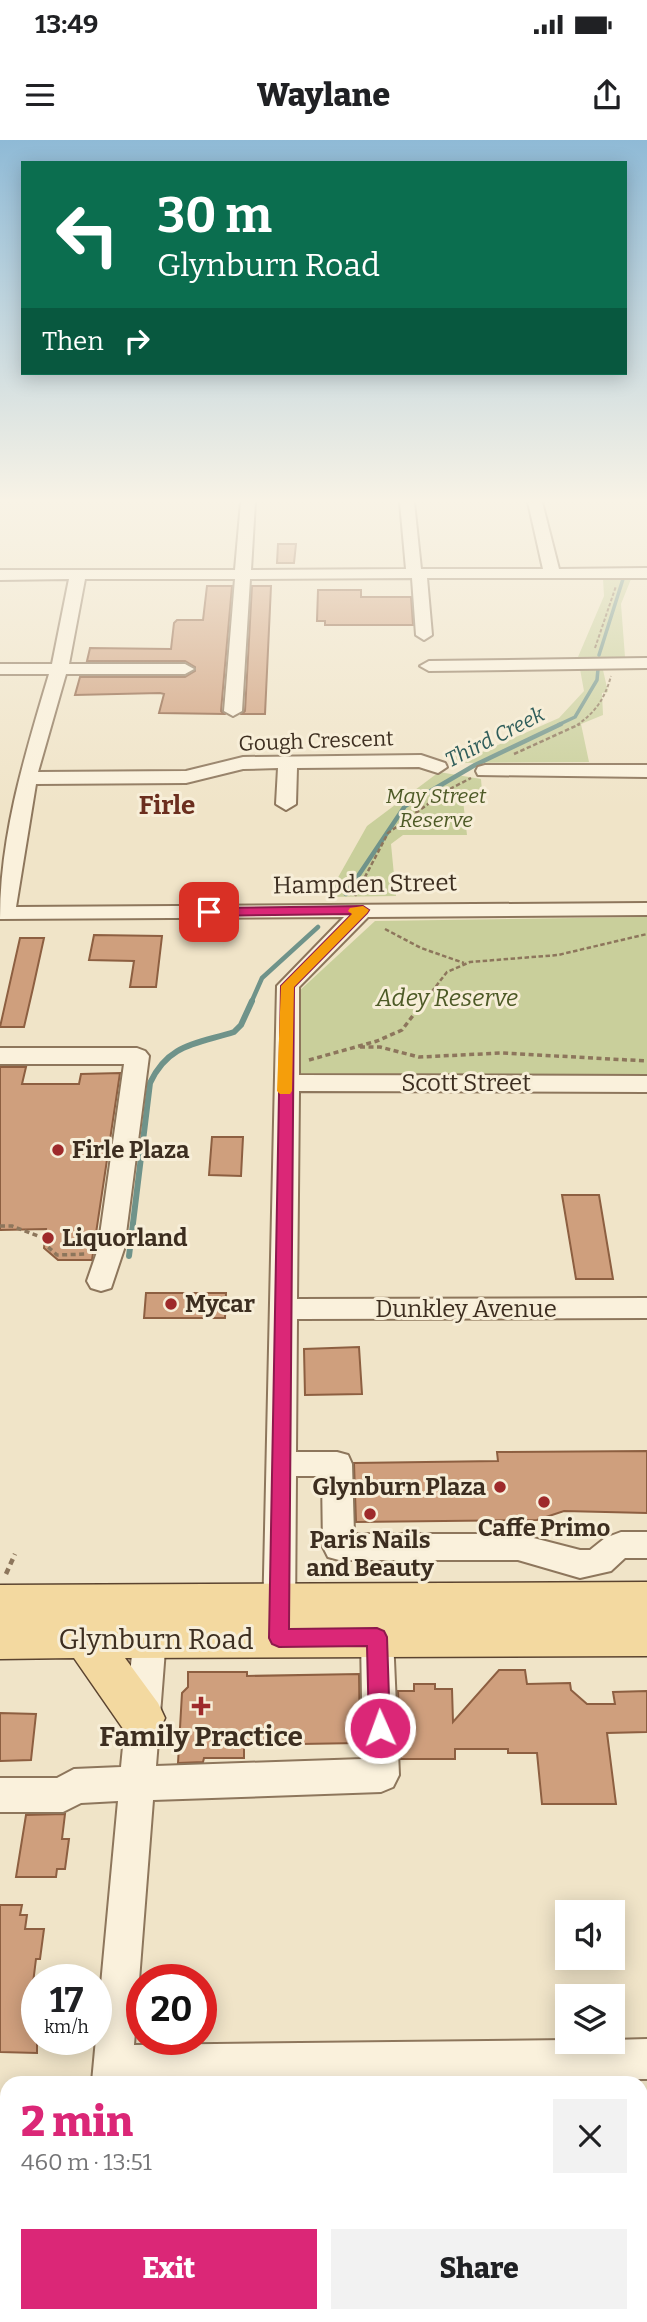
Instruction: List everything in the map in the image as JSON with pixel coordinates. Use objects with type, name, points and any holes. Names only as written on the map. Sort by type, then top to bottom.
[{"type":"main road","name":"Glynburn Road","points":[[1,1594],[151,1621],[279,1620],[647,1601]]},
{"type":"main road","name":"Glynburn Road","points":[[279,1620],[377,1637],[647,1636]]},
{"type":"main road","name":"Glynburn Road","points":[[0,1639],[86,1640],[151,1621]]},
{"type":"main road","points":[[86,1640],[142,1718]]},
{"type":"street","points":[[2,913],[27,778],[58,669],[72,604]]},
{"type":"street","points":[[233,711],[240,604]]},
{"type":"street","points":[[420,604],[424,635]]},
{"type":"street","points":[[438,665],[647,663]]},
{"type":"street","points":[[0,669],[185,669]]},
{"type":"street","name":"Gough Crescent","points":[[27,778],[186,777],[243,763],[421,761],[438,767]]},
{"type":"street","points":[[286,804],[288,763]]},
{"type":"street","points":[[485,771],[647,771]]},
{"type":"street","name":"Hampden Street","points":[[2,913],[647,909]]},
{"type":"street","points":[[279,1620],[288,986],[356,911]]},
{"type":"street","points":[[0,1056],[136,1056],[111,1248],[95,1273]]},
{"type":"street","name":"Scott Street","points":[[285,1072],[647,1084]]},
{"type":"street","name":"Dunkley Avenue","points":[[284,1310],[647,1308]]},
{"type":"street","points":[[281,1464],[337,1464],[339,1547],[518,1547],[537,1550],[569,1563],[597,1563],[617,1545],[647,1545]]},
{"type":"street","points":[[151,1621],[112,2074],[647,2059]]},
{"type":"street","points":[[0,1795],[64,1795],[74,1786],[381,1775],[377,1637]]},
{"type":"path","points":[[592,663],[610,604]]},
{"type":"path","points":[[466,964],[421,948],[365,920],[356,911],[388,833],[446,791],[512,754],[578,726],[598,709],[610,688],[610,663]]},
{"type":"path","points":[[285,1072],[402,1030],[447,972],[466,964],[525,956],[558,955],[647,934]]},
{"type":"path","points":[[354,1048],[380,1047],[419,1057],[513,1053],[647,1061]]},
{"type":"path","points":[[0,1227],[12,1226],[48,1240],[47,1246],[57,1255],[92,1254],[95,1273]]},
{"type":"path","points":[[1,1594],[15,1554]]},
{"type":"green space","points":[[601,604],[621,604],[625,657],[578,657]]},
{"type":"green space","name":"May Street Reserve","points":[[580,669],[603,670],[608,692],[602,693],[603,715],[581,724],[589,762],[453,763],[450,756],[482,752],[559,718],[584,691]]},
{"type":"green space","name":"May Street Reserve","points":[[439,772],[481,779],[482,791],[462,792],[467,835],[403,835],[391,844],[396,896],[327,897],[367,826]]},
{"type":"green space","name":"Adey Reserve","points":[[647,917],[647,1075],[292,1077],[297,993],[375,921]]},
{"type":"building","points":[[205,604],[230,604],[221,711],[224,714],[159,713],[164,694],[160,693],[75,695],[80,677],[185,677],[195,671],[195,667],[185,661],[87,661],[90,648],[171,649],[174,623],[177,620],[203,620]]},
{"type":"building","points":[[251,604],[270,604],[265,714],[242,714],[245,711]]},
{"type":"building","points":[[318,604],[411,604],[413,625],[325,625],[325,621],[317,621]]},
{"type":"building","points":[[94,935],[162,936],[156,987],[130,987],[134,961],[89,960]]},
{"type":"building","points":[[20,938],[44,938],[24,1027],[0,1027]]},
{"type":"building","name":"Firle Plaza","points":[[0,1067],[26,1067],[22,1084],[79,1084],[81,1074],[120,1073],[92,1260],[58,1260],[44,1248],[46,1229],[0,1230]]},
{"type":"building","points":[[212,1137],[243,1137],[241,1176],[209,1175]]},
{"type":"building","points":[[562,1195],[599,1195],[613,1279],[576,1279]]},
{"type":"building","points":[[146,1293],[226,1293],[225,1318],[144,1318]]},
{"type":"building","points":[[359,1347],[362,1394],[305,1395],[304,1349]]},
{"type":"building","name":"Glynburn Plaza","points":[[647,1451],[647,1513],[564,1511],[537,1520],[356,1522],[354,1463],[498,1461],[497,1452]]},
{"type":"building","points":[[499,1670],[525,1670],[527,1684],[570,1683],[571,1690],[587,1704],[615,1704],[613,1692],[647,1691],[647,1732],[607,1733],[616,1804],[542,1804],[537,1753],[508,1753],[508,1749],[455,1749],[455,1759],[401,1759],[398,1691],[414,1691],[414,1684],[435,1684],[435,1689],[452,1689],[453,1722]]},
{"type":"building","points":[[188,1672],[247,1672],[247,1676],[359,1674],[360,1743],[244,1745],[244,1758],[204,1758],[203,1762],[178,1763],[182,1693],[188,1687]]},
{"type":"building","points":[[0,1713],[36,1714],[31,1760],[0,1761]]},
{"type":"building","points":[[65,1814],[62,1839],[69,1839],[65,1869],[57,1869],[56,1877],[16,1877],[26,1815]]},
{"type":"building","points":[[0,1905],[22,1905],[20,1915],[27,1915],[25,1929],[44,1929],[40,1959],[36,1959],[35,1964],[21,1964],[21,2053],[0,2052]]},
{"type":"waterway","name":"Third Creek","points":[[599,655],[615,604]]},
{"type":"waterway","name":"Third Creek","points":[[558,725],[575,717],[597,680],[598,669]]},
{"type":"waterway","name":"Third Creek","points":[[346,894],[405,806],[475,765],[561,724]]},
{"type":"waterway","name":"Third Creek","points":[[251,1003],[262,978],[318,927]]},
{"type":"waterway","name":"Third Creek","points":[[129,1256],[150,1083],[157,1070],[174,1053],[195,1043],[234,1032],[241,1025],[252,1001]]},
{"type":"slow traffic","points":[[285,1091],[288,986],[363,910],[354,911]]},
{"type":"place","name":"Firle Plaza","points":[[58,1150]]},
{"type":"place","name":"Liquorland","points":[[48,1238]]},
{"type":"place","name":"Mycar","points":[[171,1304]]},
{"type":"place","name":"Glynburn Plaza","points":[[500,1487]]},
{"type":"place","name":"Caffe Primo","points":[[544,1502]]},
{"type":"place","name":"Paris Nails and Beauty","points":[[370,1514]]},
{"type":"place","name":"Family Practice","points":[[201,1706]]},
{"type":"district","name":"Firle","points":[[167,805]]},
{"type":"route","points":[[209,912],[363,910],[288,986],[279,1638],[377,1637],[380,1728]]}]
